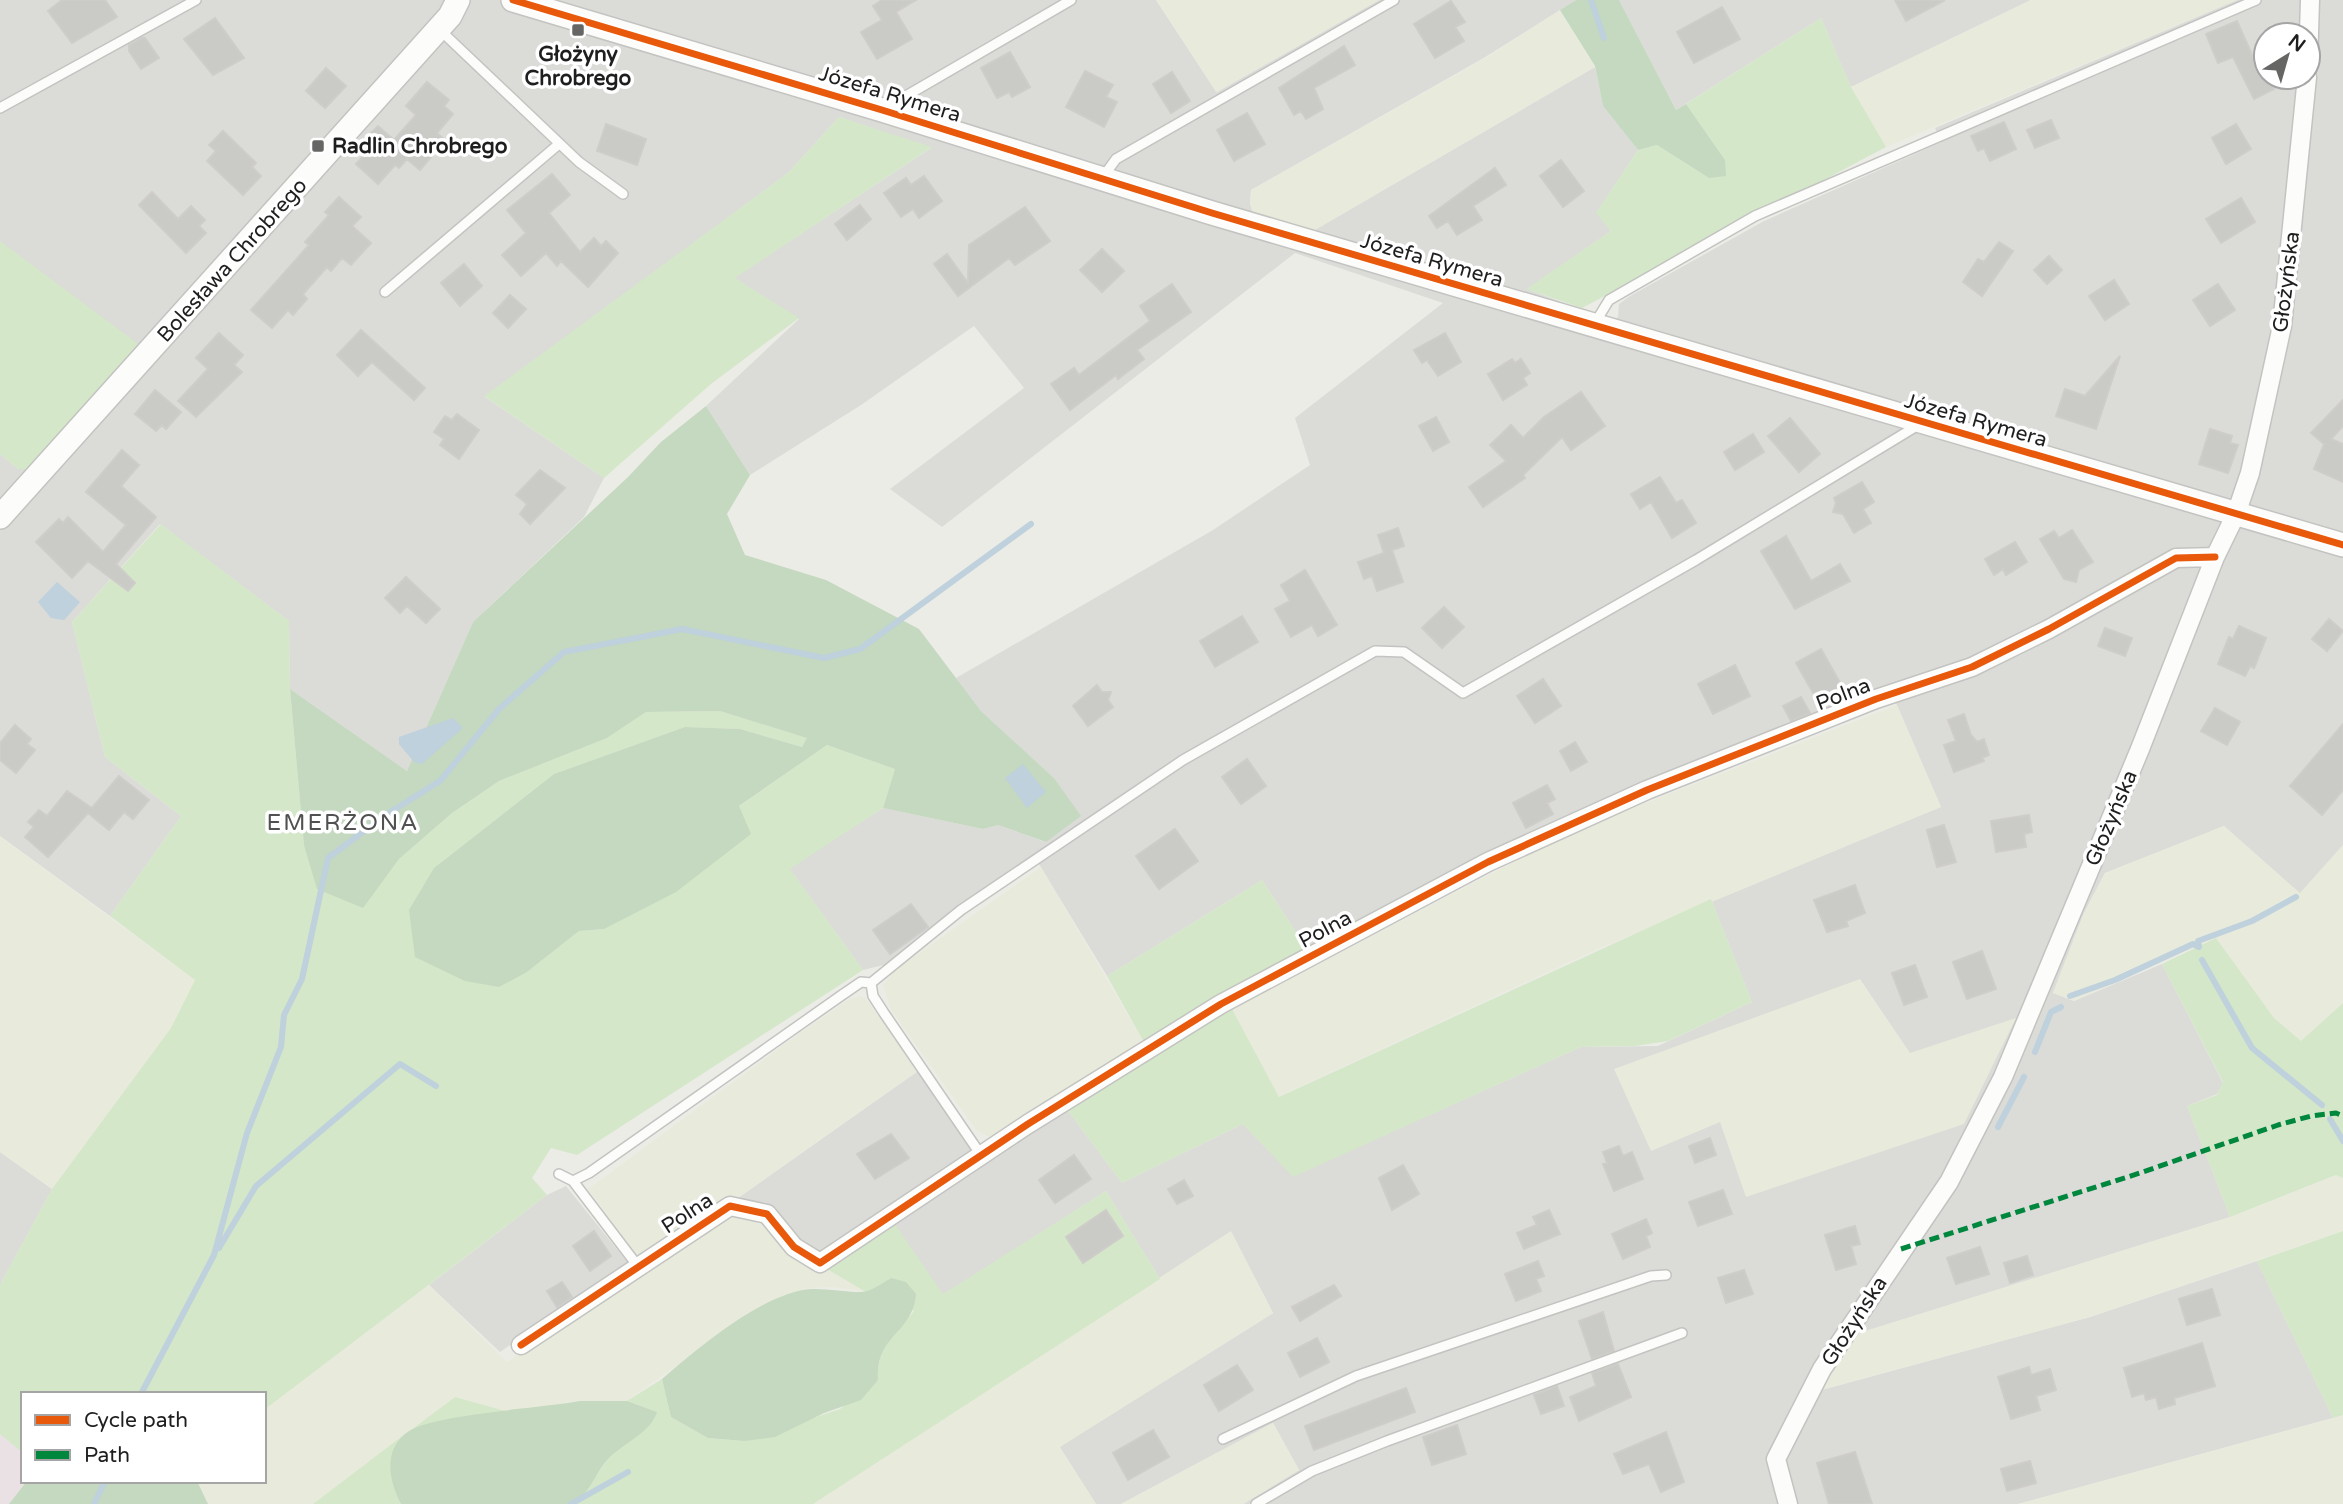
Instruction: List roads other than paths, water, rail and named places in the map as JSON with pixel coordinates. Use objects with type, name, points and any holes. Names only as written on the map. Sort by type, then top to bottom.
[{"type":"street","name":"Bolesława Chrobrego","points":[[0,517],[439,28],[458,0]]},
{"type":"street","name":"Józefa Rymera","points":[[513,0],[1594,326],[2343,545]]},
{"type":"street","points":[[2309,21],[2310,0]]},
{"type":"street","name":"Głożyńska","points":[[1788,1504],[1776,1459],[1822,1369],[1949,1182],[2003,1077],[2140,749],[2215,557],[2236,514],[2250,473],[2282,326],[2306,91]]},
{"type":"street","name":"Polna","points":[[520,1345],[637,1265],[730,1206],[767,1214],[794,1247],[820,1264],[981,1155],[1222,1004],[1488,862],[1647,790],[1876,699],[1972,667],[2049,629],[2176,558],[2215,557]]},
{"type":"lane","points":[[0,108],[197,0]]},
{"type":"lane","points":[[882,110],[1071,0]]},
{"type":"lane","points":[[1102,178],[1116,159],[1394,0]]},
{"type":"lane","points":[[1594,326],[1609,300],[1755,216],[2256,0]]},
{"type":"lane","points":[[439,28],[559,144],[623,194]]},
{"type":"lane","points":[[385,292],[559,144]]},
{"type":"lane","points":[[573,1181],[860,982],[872,983],[961,910],[1183,760],[1375,651],[1404,652],[1463,693],[1684,567],[1922,423]]},
{"type":"lane","points":[[872,983],[873,996],[981,1155]]},
{"type":"lane","points":[[559,1174],[573,1181],[637,1265]]},
{"type":"lane","points":[[1223,1439],[1319,1391],[1356,1376],[1651,1276],[1666,1275]]},
{"type":"lane","points":[[1256,1504],[1312,1471],[1682,1333]]},
{"type":"water","points":[[57,582],[80,602],[64,620],[51,618],[38,602]]},
{"type":"water","points":[[453,718],[463,728],[422,764],[414,762],[399,744],[399,737]]},
{"type":"water","points":[[1023,764],[1046,792],[1027,808],[1005,778]]},
{"type":"waterway","points":[[1591,0],[1604,38]]},
{"type":"waterway","points":[[142,1392],[214,1255],[247,1133],[281,1047],[284,1015],[302,979],[328,858],[384,816],[440,781],[499,709],[564,652],[682,629],[824,658],[860,649],[1031,524]]},
{"type":"waterway","points":[[2070,996],[2115,980],[2193,944],[2199,947],[2198,941],[2252,921],[2296,897]]},
{"type":"waterway","points":[[2202,960],[2252,1048],[2322,1105]]},
{"type":"waterway","points":[[2035,1052],[2051,1012],[2061,1007]]},
{"type":"waterway","points":[[219,1248],[256,1186],[400,1064],[436,1086]]},
{"type":"waterway","points":[[1998,1127],[2024,1077]]},
{"type":"waterway","points":[[2330,1119],[2343,1141]]},
{"type":"waterway","points":[[571,1504],[628,1472]]},
{"type":"waterway","points":[[94,1504],[104,1483]]},
{"type":"place","name":"Głożyny Chrobrego","points":[[578,30]]},
{"type":"place","name":"Radlin Chrobrego","points":[[318,146]]},
{"type":"district","name":"EMERŻONA","points":[[343,822]]}]
